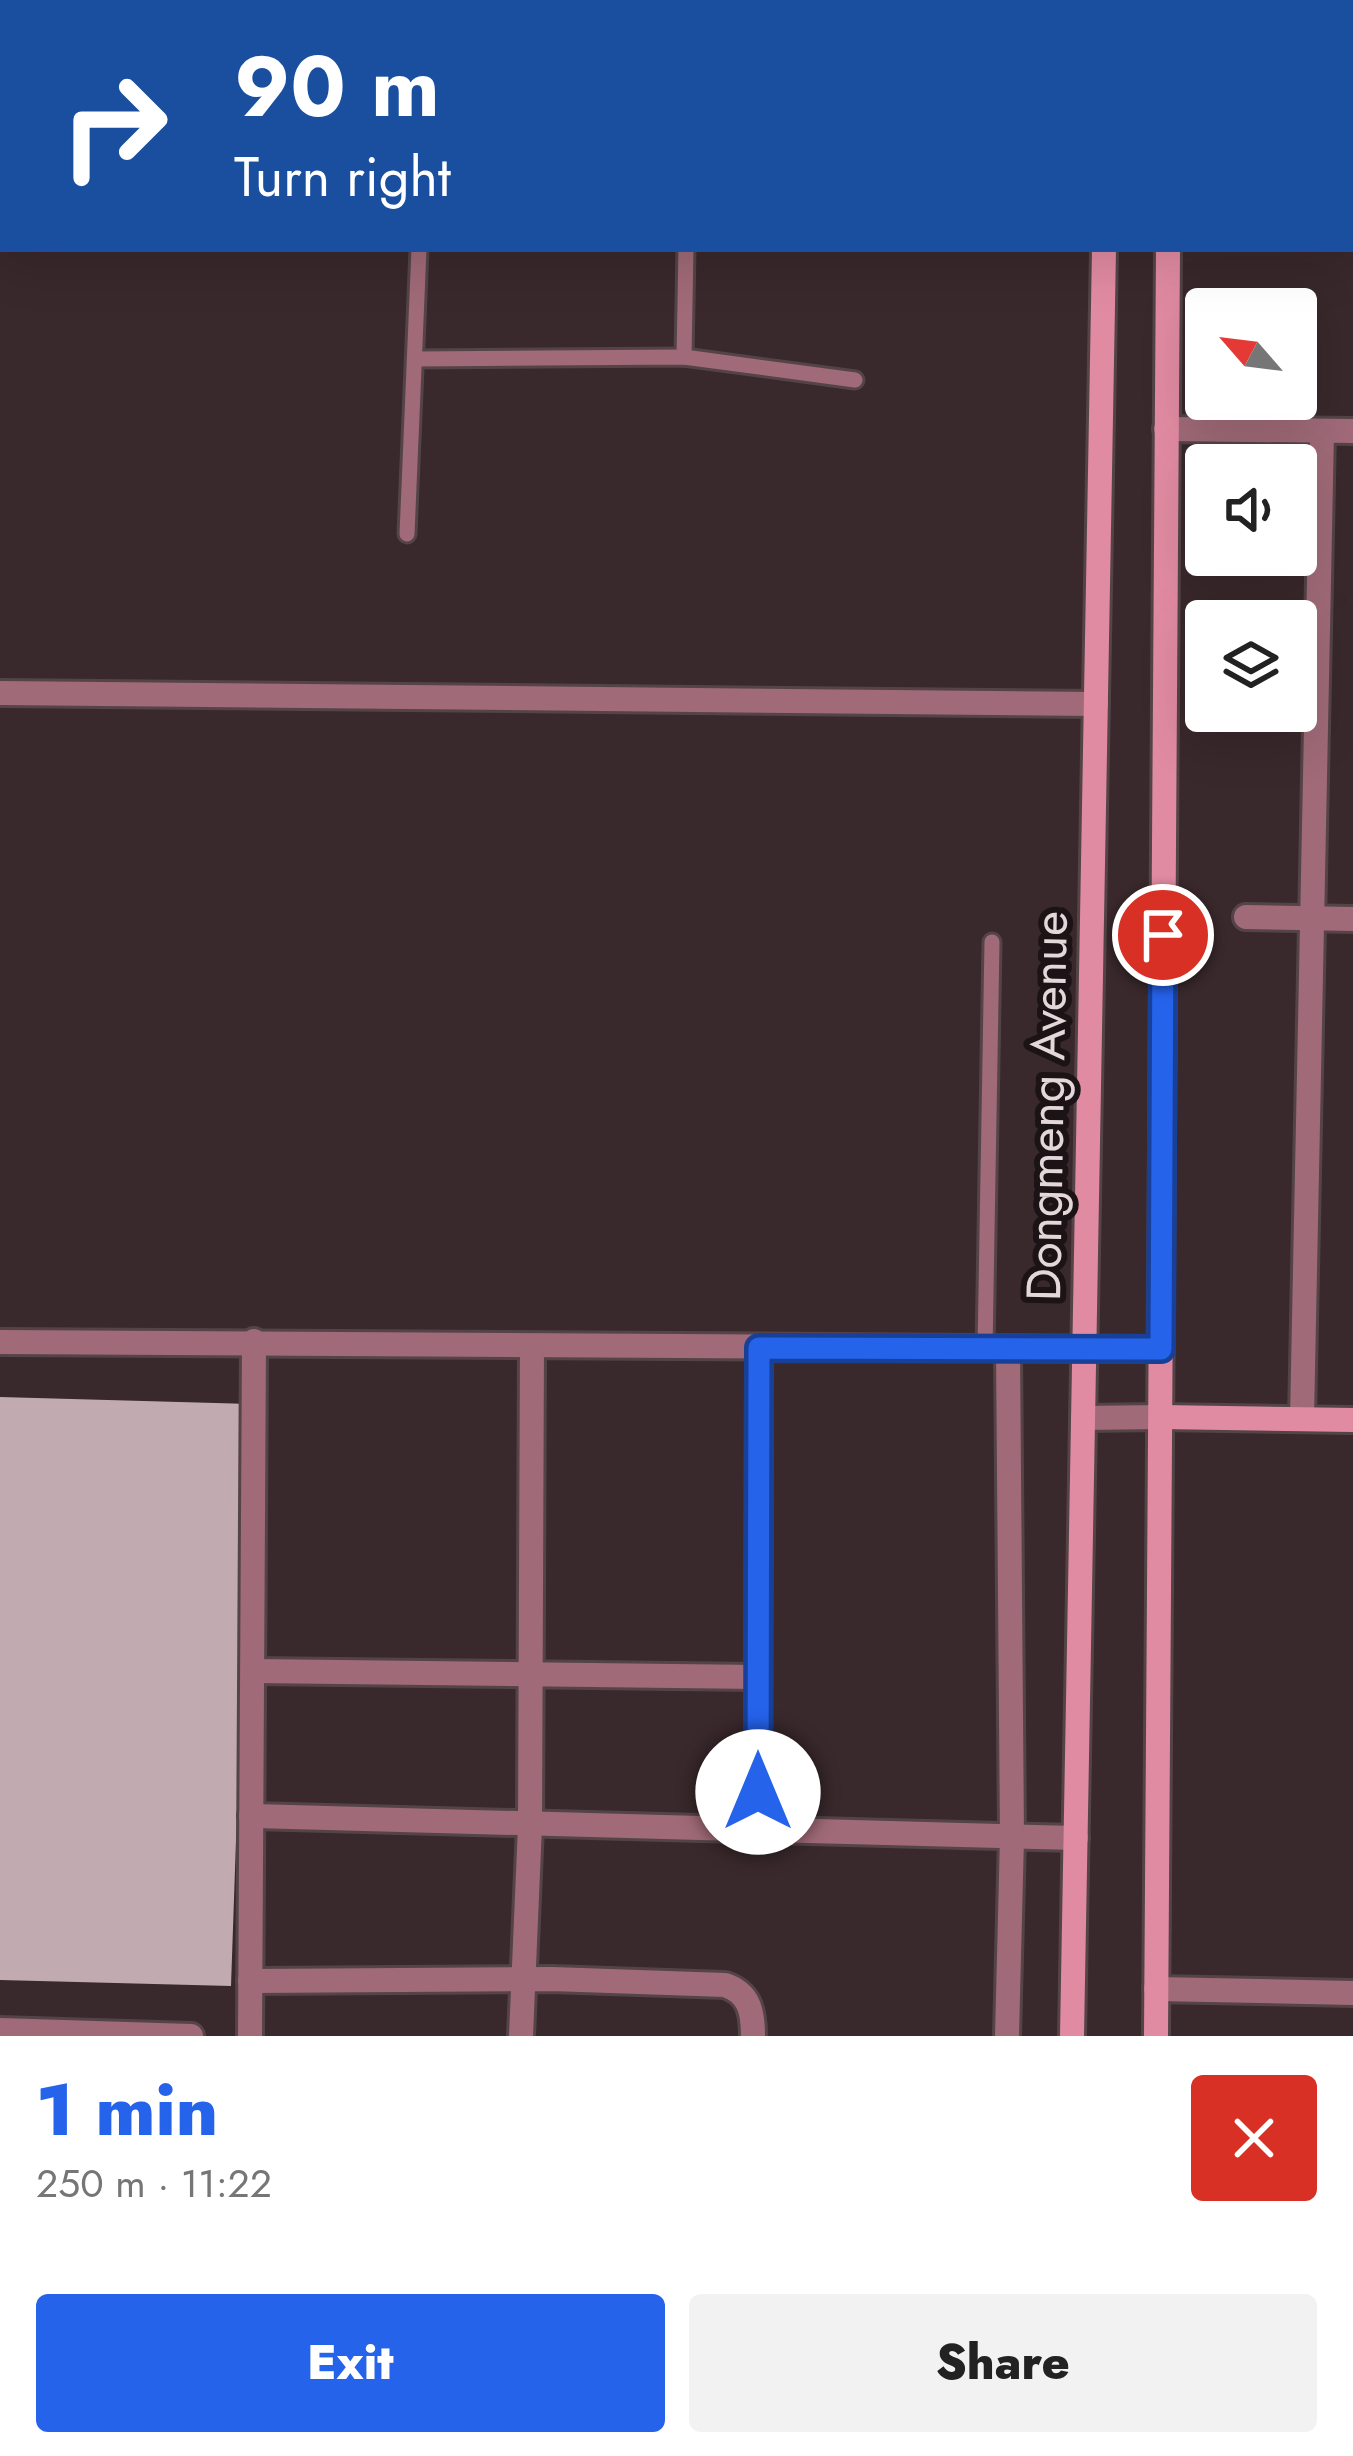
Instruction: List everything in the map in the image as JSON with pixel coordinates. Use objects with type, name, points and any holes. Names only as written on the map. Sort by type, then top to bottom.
[{"type":"main road","name":"Dongmeng Avenue","points":[[1072,2036],[1103,252]]},
{"type":"main road","points":[[1156,2036],[1168,252]]},
{"type":"main road","points":[[1161,1417],[1353,1420]]},
{"type":"street","points":[[1166,429],[1353,431]]},
{"type":"street","points":[[1302,1419],[1322,431]]},
{"type":"street","points":[[0,692],[1096,704]]},
{"type":"street","points":[[1246,916],[1353,919]]},
{"type":"street","points":[[250,2036],[254,1341]]},
{"type":"street","points":[[0,1342],[1161,1349]]},
{"type":"street","points":[[521,2036],[530,1826],[532,1347]]},
{"type":"street","points":[[758,1831],[759,1348]]},
{"type":"street","points":[[997,1350],[1012,1837],[1007,2036]]},
{"type":"street","points":[[1083,1418],[1161,1417]]},
{"type":"street","points":[[254,1671],[758,1677]]},
{"type":"street","points":[[251,1816],[1076,1838]]},
{"type":"street","points":[[250,1981],[725,1985],[740,1990],[749,2002],[753,2036]]},
{"type":"street","points":[[1156,1989],[1353,1993]]},
{"type":"street","points":[[0,2030],[190,2036]]},
{"type":"lane","points":[[407,534],[419,252]]},
{"type":"lane","points":[[684,357],[686,252]]},
{"type":"lane","points":[[417,359],[684,357],[855,380]]},
{"type":"lane","points":[[992,942],[997,1350]]},
{"type":"building","points":[[0,1397],[251,1404],[231,1986],[0,1980]]},
{"type":"route","points":[[758,1792],[759,1348],[1161,1349],[1163,935]]}]
